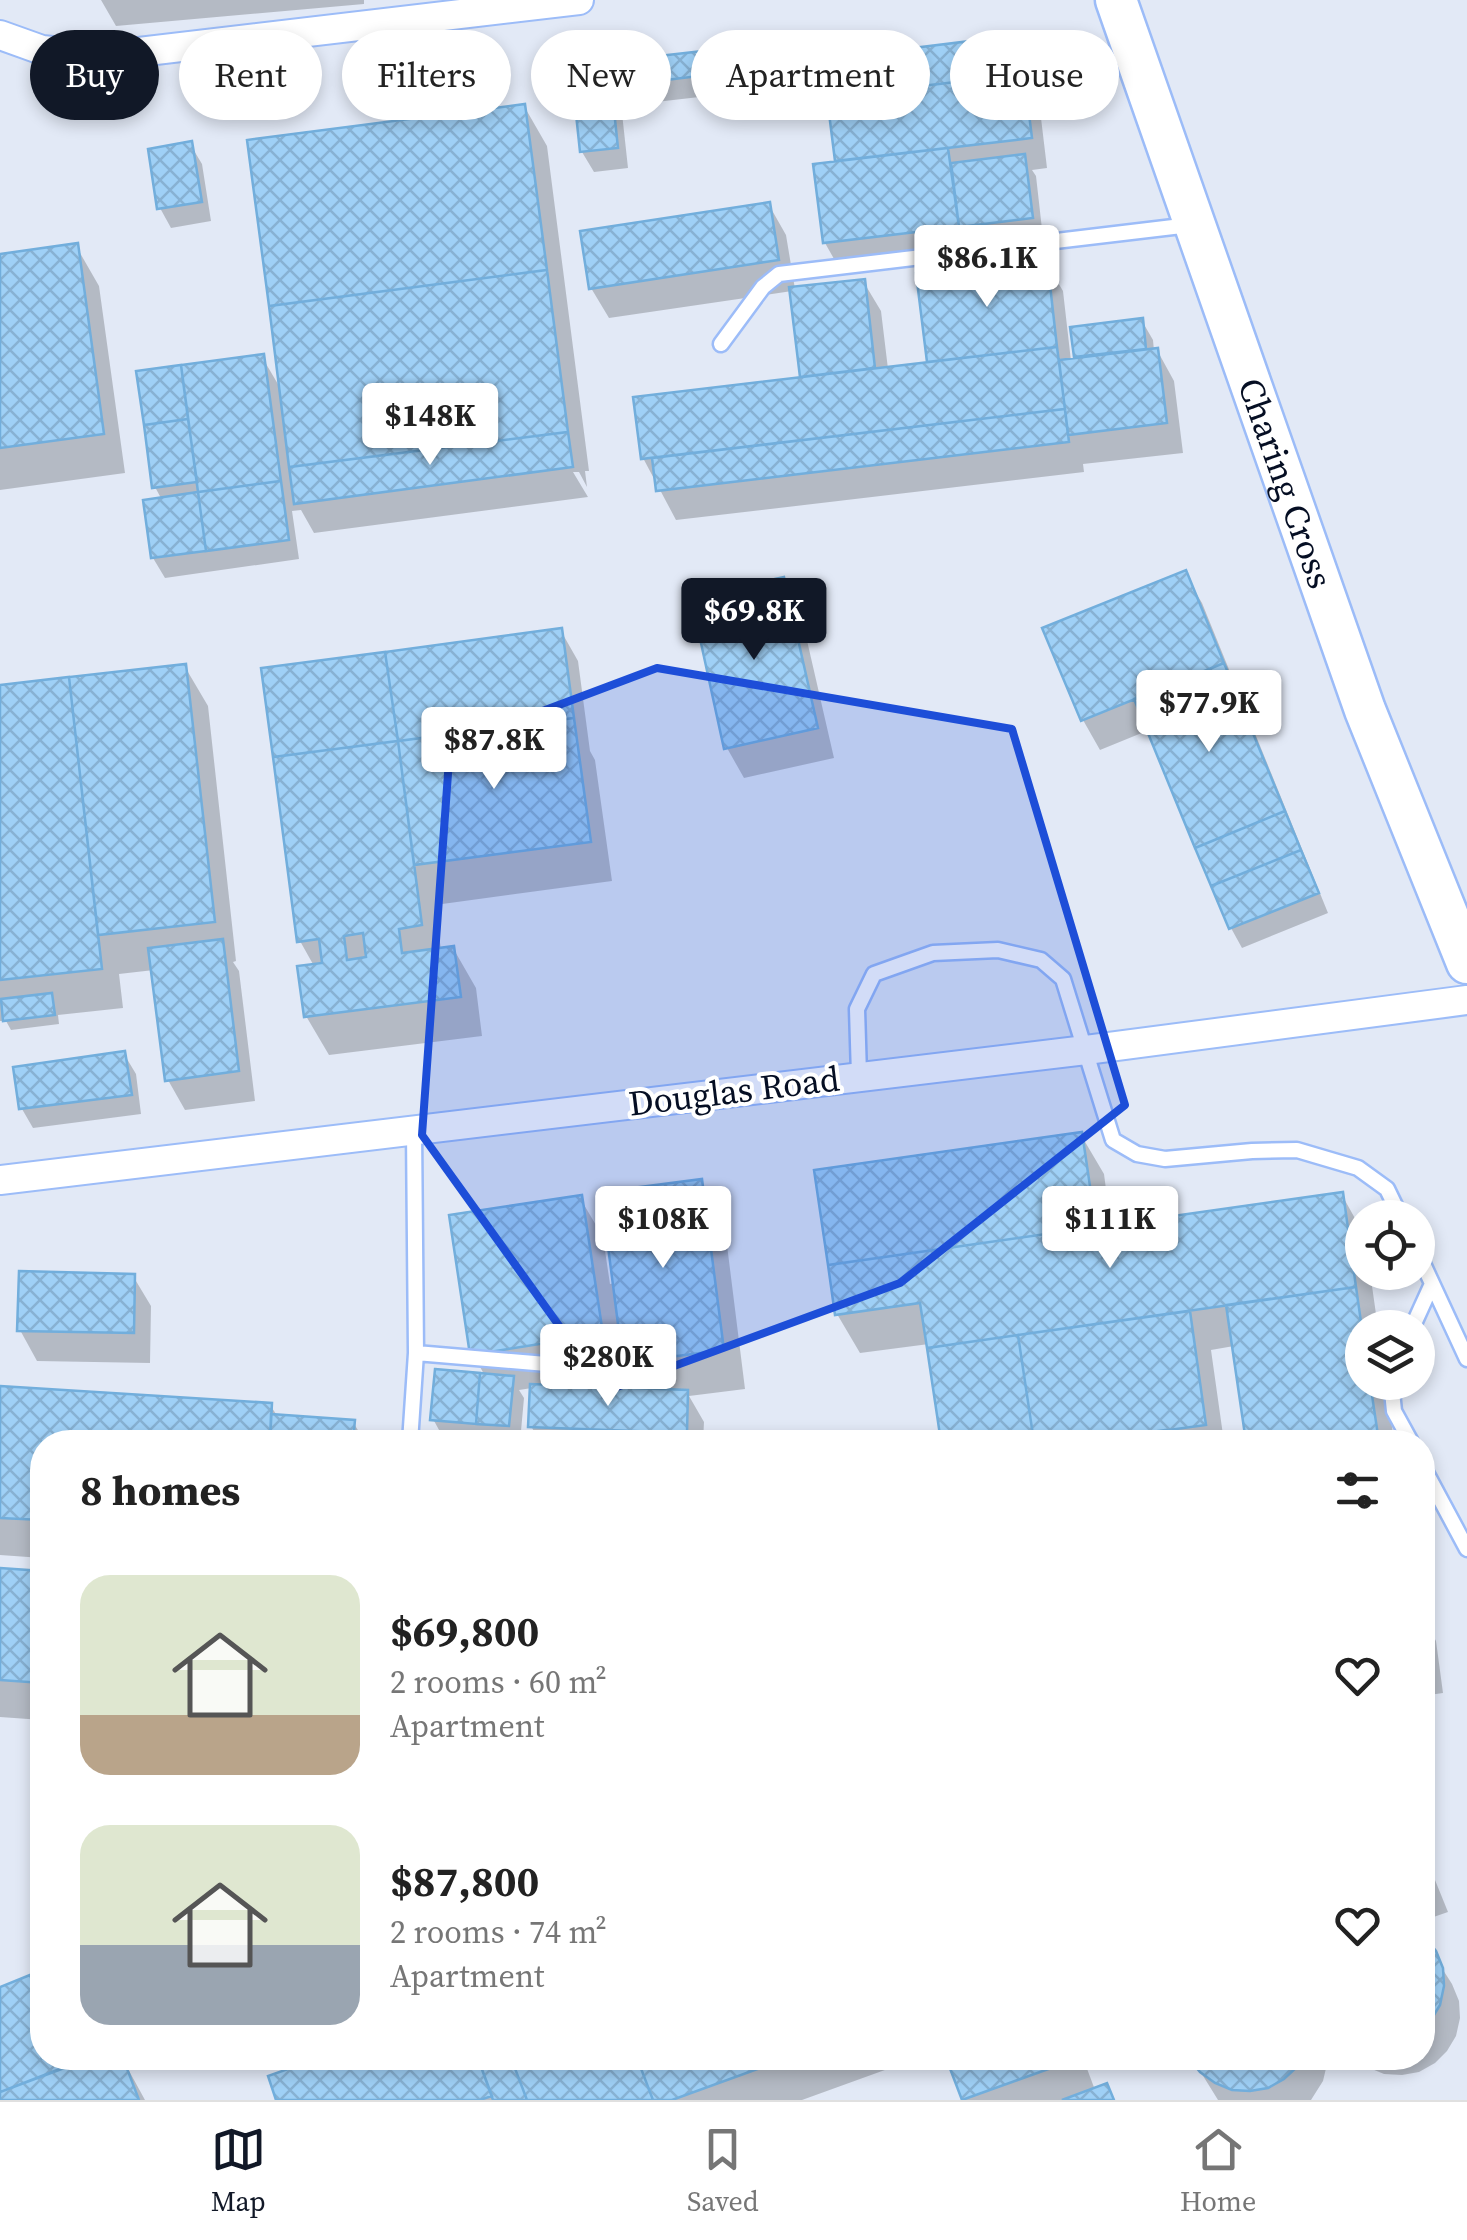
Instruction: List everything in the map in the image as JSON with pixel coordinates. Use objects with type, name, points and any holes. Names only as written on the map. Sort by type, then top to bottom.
[{"type":"street","points":[[0,35],[42,50],[105,56],[579,0]]},
{"type":"street","name":"Charing Cross","points":[[1116,0],[1366,710],[1467,963]]},
{"type":"street","name":"Douglas Road","points":[[0,1180],[1086,1050],[1467,1000]]},
{"type":"lane","points":[[722,344],[762,287],[779,274],[1196,224]]},
{"type":"lane","points":[[858,1075],[858,1009],[874,974],[933,953],[998,950],[1041,960],[1063,978],[1112,1140],[1137,1154],[1165,1159],[1297,1150],[1358,1168],[1387,1189],[1392,1200]]},
{"type":"lane","points":[[411,1430],[416,1353],[414,1131]]},
{"type":"lane","points":[[1435,1290],[1467,1359]]},
{"type":"lane","points":[[416,1353],[629,1371]]},
{"type":"lane","points":[[1393,1400],[1404,1430]]},
{"type":"lane","points":[[1435,1489],[1467,1549]]},
{"type":"highlighted area","points":[[657,668],[1012,729],[1125,1105],[900,1283],[606,1391],[422,1135],[450,746]]},
{"type":"building","points":[[950,43],[950,83],[930,85],[930,46]]},
{"type":"building","points":[[691,52],[691,77],[671,79],[671,55]]},
{"type":"building","points":[[950,83],[950,120],[1030,120],[1032,138],[835,161],[830,120],[930,120],[930,85]]},
{"type":"building","points":[[525,104],[547,270],[269,306],[247,140],[401,120],[511,120],[511,106]]},
{"type":"building","points":[[577,120],[615,120],[618,148],[580,152]]},
{"type":"building","points":[[192,141],[202,202],[157,209],[148,149]]},
{"type":"building","points":[[948,148],[959,227],[823,243],[813,164]]},
{"type":"building","points":[[1025,154],[1033,218],[959,227],[951,163]]},
{"type":"building","points":[[770,202],[779,260],[589,289],[580,231]]},
{"type":"building","points":[[78,243],[104,434],[0,448],[0,254]]},
{"type":"building","points":[[1047,258],[1057,347],[927,362],[916,273]]},
{"type":"building","points":[[547,270],[568,432],[289,467],[269,306]]},
{"type":"building","points":[[865,279],[875,368],[800,377],[789,287]]},
{"type":"building","points":[[1143,318],[1146,349],[1074,357],[1070,327]]},
{"type":"building","points":[[1057,347],[1065,409],[641,459],[633,397]]},
{"type":"building","points":[[1158,348],[1167,423],[1068,435],[1059,360]]},
{"type":"building","points":[[264,354],[281,481],[198,492],[181,365]]},
{"type":"building","points":[[181,365],[188,419],[144,425],[136,371]]},
{"type":"building","points":[[1065,409],[1069,442],[656,491],[652,458]]},
{"type":"building","points":[[188,419],[197,482],[152,488],[144,425]]},
{"type":"building","points":[[568,432],[573,467],[294,504],[289,467]]},
{"type":"building","points":[[281,481],[289,540],[206,551],[198,492]]},
{"type":"building","points":[[198,492],[206,551],[151,558],[143,500]]},
{"type":"building","points":[[1186,570],[1224,663],[1081,721],[1042,628]]},
{"type":"building","points":[[784,577],[818,728],[724,749],[691,597]]},
{"type":"building","points":[[562,628],[574,718],[398,741],[385,652]]},
{"type":"building","points":[[385,652],[398,741],[273,757],[261,668]]},
{"type":"building","points":[[1224,663],[1285,811],[1195,848],[1134,699]]},
{"type":"building","points":[[186,664],[215,922],[98,935],[69,677]]},
{"type":"building","points":[[69,677],[102,969],[0,980],[0,685]]},
{"type":"building","points":[[574,718],[591,842],[414,865],[398,741]]},
{"type":"building","points":[[398,741],[422,925],[399,929],[402,953],[454,946],[461,997],[304,1017],[297,966],[322,963],[319,939],[297,942],[273,757]],"holes":[[[363,933],[366,957],[347,960],[344,936]]]},
{"type":"building","points":[[1285,811],[1301,850],[1211,886],[1195,848]]},
{"type":"building","points":[[1301,850],[1319,893],[1229,929],[1211,886]]},
{"type":"building","points":[[223,939],[239,1071],[165,1081],[148,948]]},
{"type":"building","points":[[52,993],[55,1015],[3,1021],[1,999]]},
{"type":"building","points":[[125,1051],[132,1095],[19,1109],[13,1067]]},
{"type":"building","points":[[1082,1132],[1096,1227],[828,1265],[814,1170]]},
{"type":"building","points":[[702,1179],[724,1350],[623,1363],[601,1192]]},
{"type":"building","points":[[1343,1192],[1345,1207],[1345,1289],[927,1348],[920,1303],[835,1315],[828,1265]]},
{"type":"building","points":[[582,1195],[603,1334],[470,1355],[449,1215]]},
{"type":"building","points":[[19,1271],[135,1274],[134,1333],[17,1331]]},
{"type":"building","points":[[1356,1290],[1359,1310],[1345,1310],[1345,1400],[1373,1400],[1377,1430],[1244,1430],[1226,1305]]},
{"type":"building","points":[[1190,1311],[1206,1425],[1169,1430],[1032,1430],[1018,1335]]},
{"type":"building","points":[[1018,1335],[1032,1430],[939,1430],[927,1348]]},
{"type":"building","points":[[435,1369],[480,1373],[476,1424],[430,1420]]},
{"type":"building","points":[[480,1373],[514,1376],[509,1426],[476,1424]]},
{"type":"building","points":[[530,1384],[688,1390],[687,1430],[528,1427]]},
{"type":"building","points":[[0,1386],[272,1403],[271,1430],[30,1430],[30,1519],[0,1518]]},
{"type":"building","points":[[271,1414],[355,1420],[354,1430],[270,1430]]},
{"type":"building","points":[[0,1568],[30,1570],[30,1682],[0,1680]]},
{"type":"building","points":[[1435,1950],[1443,1968],[1440,2005],[1435,2013]]},
{"type":"building","points":[[30,1975],[30,2070],[57,2070],[0,2092],[0,1987]]},
{"type":"building","points":[[59,2070],[128,2070],[139,2100],[0,2100],[0,2092]]},
{"type":"building","points":[[285,2070],[482,2070],[492,2096],[480,2100],[276,2100],[268,2076]]},
{"type":"building","points":[[482,2070],[516,2070],[527,2100],[493,2100]]},
{"type":"building","points":[[516,2070],[642,2070],[653,2100],[527,2100]]},
{"type":"building","points":[[642,2070],[755,2070],[672,2100],[653,2100]]},
{"type":"building","points":[[951,2070],[1046,2070],[962,2100]]},
{"type":"building","points":[[1294,2070],[1268,2088],[1250,2091],[1232,2090],[1200,2072]]},
{"type":"building","points":[[1107,2083],[1114,2100],[1062,2100]]}]
